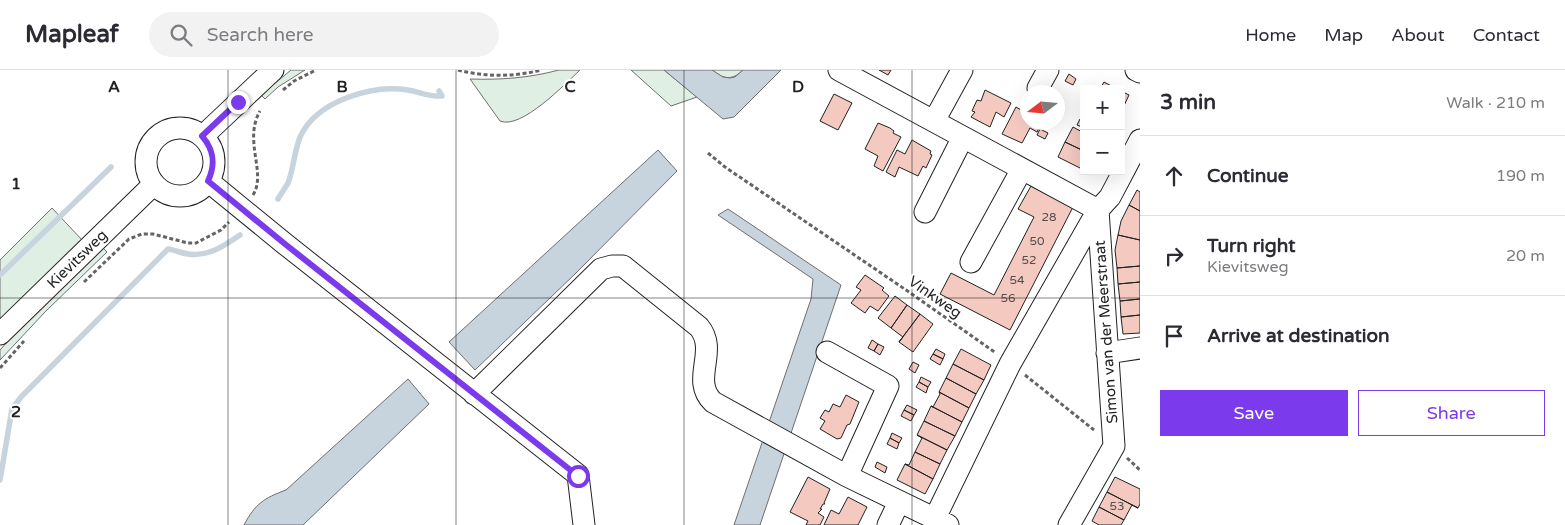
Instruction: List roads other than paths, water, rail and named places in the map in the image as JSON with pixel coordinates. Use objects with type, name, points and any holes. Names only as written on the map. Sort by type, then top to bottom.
[{"type":"street","points":[[202,136],[273,70]]},
{"type":"street","points":[[839,70],[1098,210]]},
{"type":"street","points":[[934,121],[962,70]]},
{"type":"street","points":[[1136,70],[1140,72]]},
{"type":"street","points":[[174,128],[194,130],[202,136],[209,144],[213,156],[212,172],[208,181],[192,194],[182,196],[162,190],[154,184],[146,165],[148,150],[156,137],[164,131],[174,128]]},
{"type":"street","points":[[925,212],[963,137]]},
{"type":"street","points":[[474,394],[601,269],[623,266],[699,327],[706,335],[704,388],[707,396],[713,402],[848,476],[941,522],[1010,364],[1098,210],[1110,196],[1140,140]]},
{"type":"street","points":[[971,262],[1022,169]]},
{"type":"street","points":[[208,181],[578,476],[584,525]]},
{"type":"street","name":"Kievitsweg","points":[[0,334],[154,184]]},
{"type":"street","name":"Simon van der Meerstraat","points":[[1069,525],[1114,446],[1098,210]]},
{"type":"street","points":[[1108,353],[1140,348]]},
{"type":"street","points":[[827,352],[888,386],[848,476]]},
{"type":"street","points":[[888,525],[899,502]]},
{"type":"waterway","points":[[278,199],[288,183],[301,135],[309,123],[333,104],[363,93],[378,90],[408,90],[442,96],[439,91]]},
{"type":"waterway","points":[[0,275],[111,167]]},
{"type":"waterway","points":[[0,480],[12,409],[21,397],[168,249],[188,254],[202,254],[222,247],[240,235]]}]
